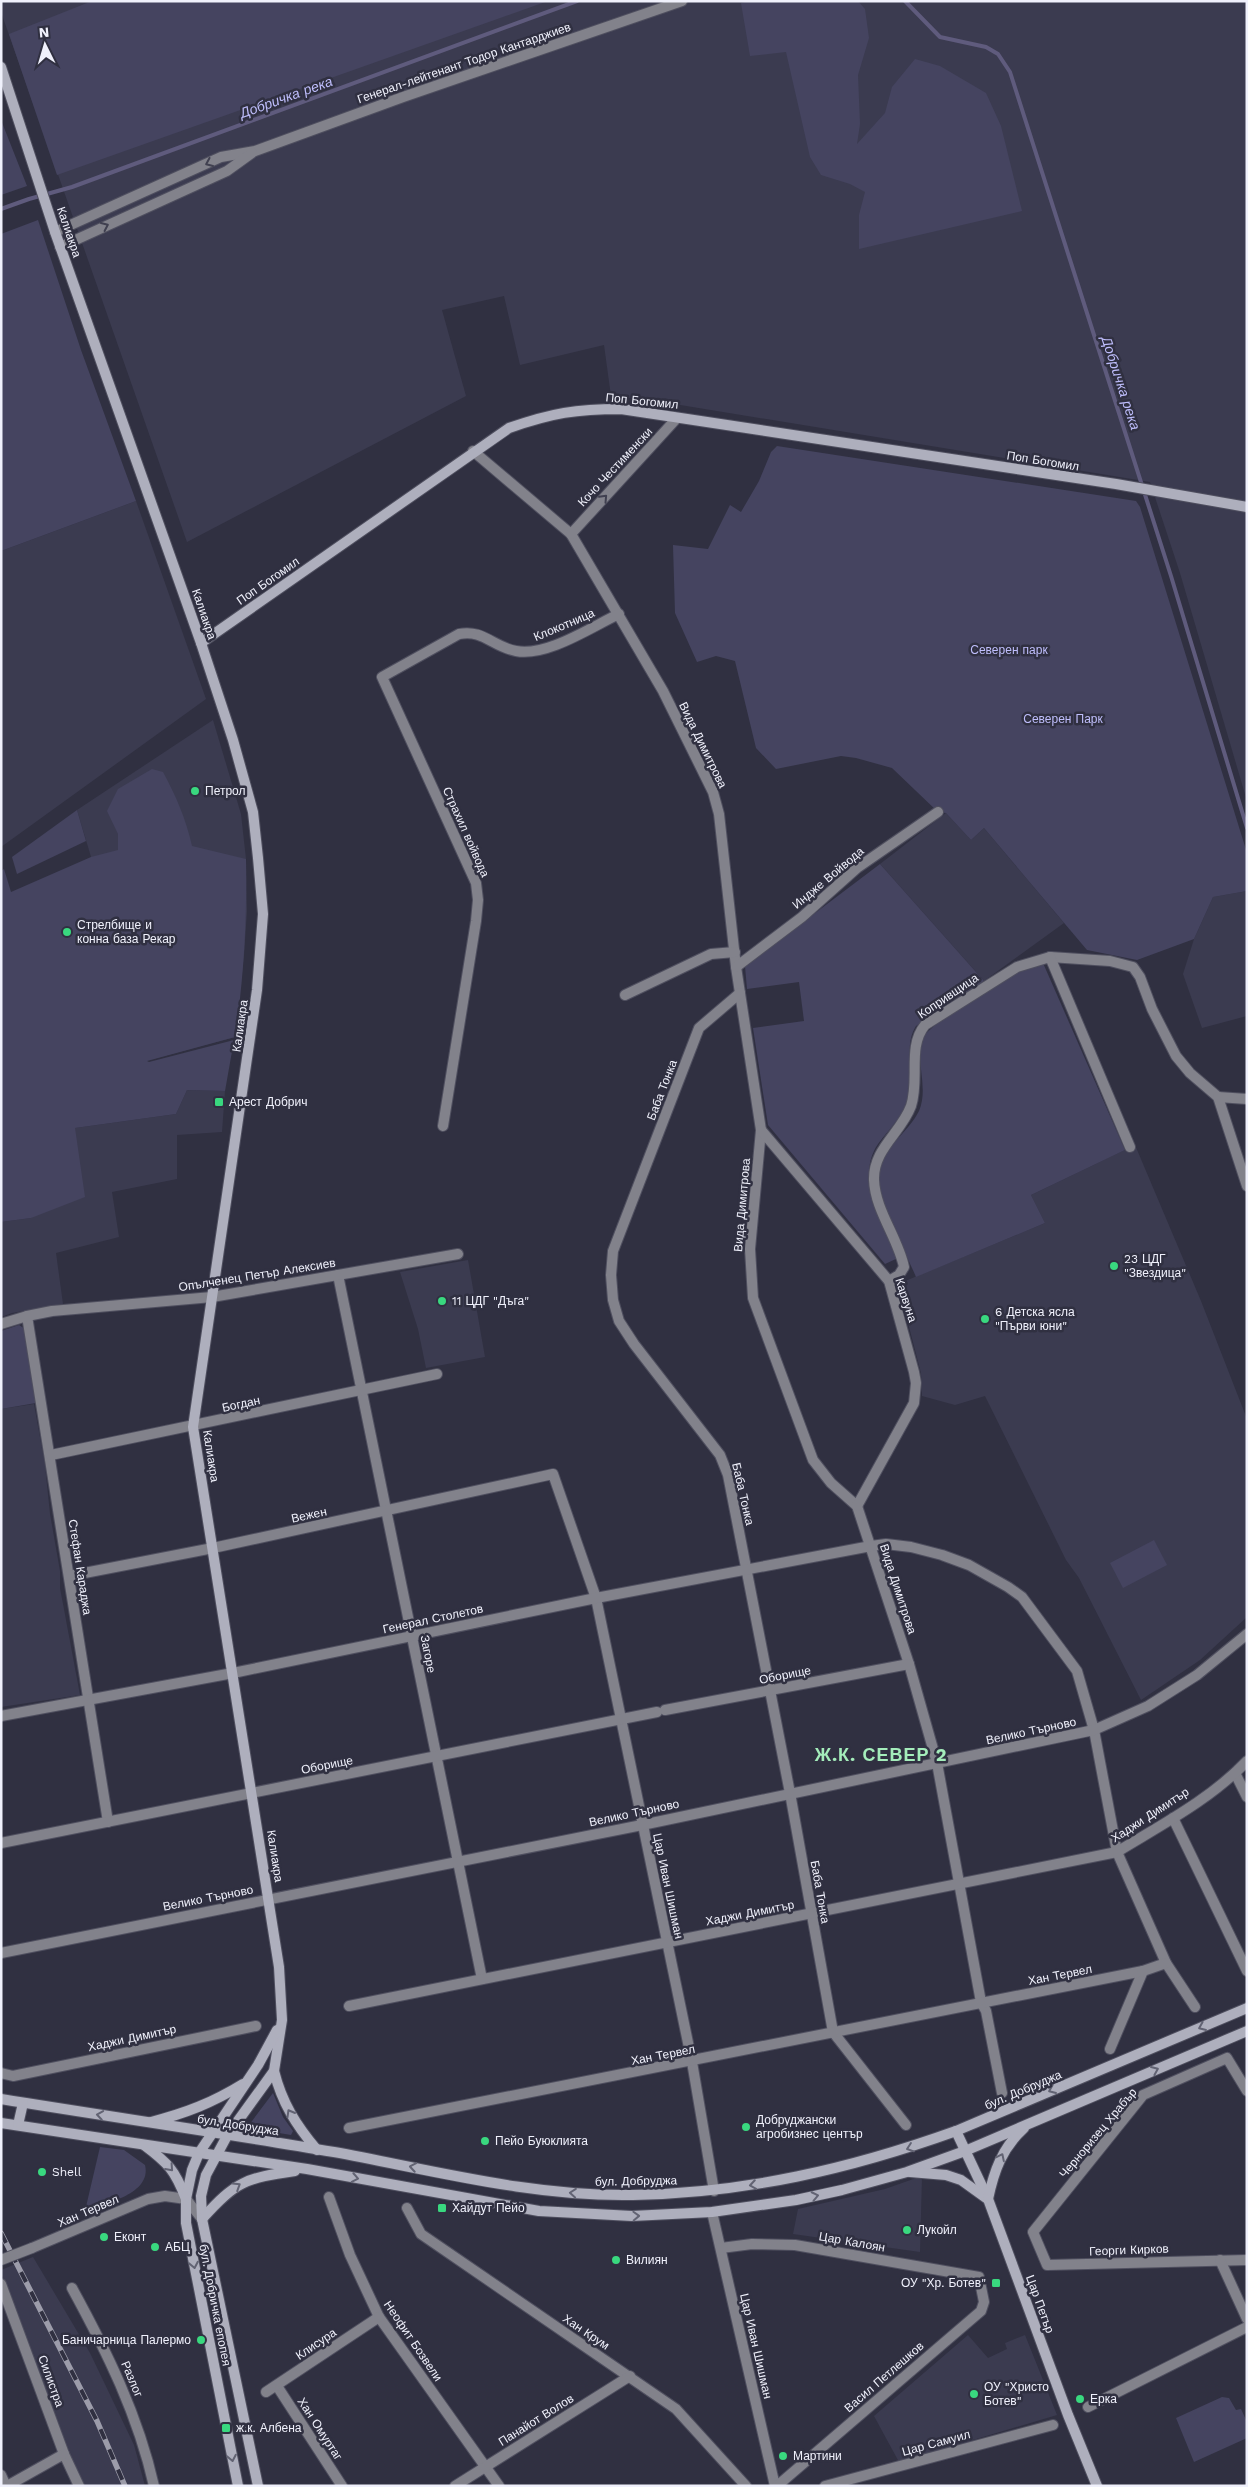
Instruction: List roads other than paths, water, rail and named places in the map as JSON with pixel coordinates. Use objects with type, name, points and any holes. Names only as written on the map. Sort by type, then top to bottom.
[{"type":"main road","name":"Калиакра","points":[[1,67],[55,232],[201,643],[239,759],[253,812],[262,914],[257,990],[193,1427],[269,1899],[279,1967],[282,2020],[274,2071],[227,2136]]},
{"type":"main road","name":"Поп Богомил","points":[[201,643],[473,451],[509,428],[547,415],[583,409],[621,409],[1116,484],[1247,507]]},
{"type":"main road","name":"бул. Добруджа","points":[[1,2099],[317,2150],[542,2190],[632,2195],[714,2191],[837,2170],[875,2159],[956,2131],[1247,2008]]},
{"type":"main road","points":[[211,2133],[248,2080],[282,2020]]},
{"type":"main road","points":[[1,2123],[307,2169],[539,2211],[632,2216],[712,2212],[796,2200],[842,2190],[907,2172],[965,2151],[1247,2032]]},
{"type":"main road","points":[[274,2071],[280,2093],[289,2112],[317,2150]]},
{"type":"main road","points":[[148,2123],[189,2112],[221,2097],[248,2080]]},
{"type":"main road","points":[[18,2125],[23,2103]]},
{"type":"main road","points":[[907,2172],[946,2175],[961,2180],[988,2199],[994,2172],[1004,2150],[1030,2124]]},
{"type":"main road","name":"Цар Петър","points":[[956,2131],[988,2199],[1068,2415],[1097,2486]]},
{"type":"main road","name":"бул. Добричка епопея","points":[[211,2133],[199,2153],[192,2170],[186,2199],[186,2222],[238,2486]]},
{"type":"main road","name":"бул. Добричка епопея","points":[[227,2136],[206,2175],[201,2196],[202,2219],[258,2486]]},
{"type":"main road","points":[[144,2144],[177,2175],[186,2199]]},
{"type":"main road","points":[[202,2219],[222,2196],[241,2182],[267,2175],[307,2169]]},
{"type":"street","name":"Генерал-лейтенант Тодор Кантарджиев","points":[[55,232],[222,157],[256,151],[412,94],[682,1]]},
{"type":"street","name":"Генерал-лейтенант Тодор Кантарджиев","points":[[60,246],[227,171],[256,151]]},
{"type":"street","name":"Кочо Честименски","points":[[571,534],[677,418]]},
{"type":"street","name":"Вида Димитрова","points":[[473,451],[571,534],[663,692],[713,792],[719,814],[734,952],[761,1130],[750,1249],[753,1298],[813,1460],[831,1483],[857,1506],[871,1546],[909,1664],[937,1763],[981,2002]]},
{"type":"street","name":"Клокотница","points":[[382,677],[458,634],[470,632],[505,648],[528,652],[566,640],[619,614]]},
{"type":"street","name":"Страхил войвода","points":[[382,677],[476,883],[478,900],[476,921],[443,1126]]},
{"type":"street","name":"Индже Войвода","points":[[736,967],[802,917],[857,868],[938,812]]},
{"type":"street","points":[[625,995],[711,954],[734,952]]},
{"type":"street","points":[[1050,957],[1130,1147]]},
{"type":"street","name":"Копривщица","points":[[889,1281],[899,1275],[904,1267],[876,1193],[874,1168],[881,1152],[910,1108],[916,1083],[915,1043],[917,1034],[925,1025],[1017,967],[1050,957],[1110,961],[1133,967],[1140,977],[1152,1009],[1176,1056],[1190,1073],[1218,1097]]},
{"type":"street","name":"Баба Тонка","points":[[740,993],[699,1028],[612,1251],[613,1300],[624,1328],[634,1344],[720,1455],[728,1475],[790,1793],[833,2032]]},
{"type":"street","points":[[1247,1098],[1218,1097],[1247,1186]]},
{"type":"street","name":"Карвуна","points":[[761,1130],[889,1281],[914,1372],[916,1397],[906,1421],[857,1506]]},
{"type":"street","name":"Опълченец Петър Алексиев","points":[[1,1324],[52,1311],[212,1297],[458,1254]]},
{"type":"street","name":"Загоре","points":[[338,1275],[482,1980]]},
{"type":"street","name":"Стефан Караджа","points":[[27,1316],[51,1455],[108,1822]]},
{"type":"street","name":"Богдан","points":[[51,1455],[193,1427],[437,1374]]},
{"type":"street","name":"Вежен","points":[[69,1576],[213,1548],[553,1474]]},
{"type":"street","name":"Цар Иван Шишман","points":[[553,1474],[596,1598],[692,2062],[714,2191]]},
{"type":"street","name":"Генерал Столетов","points":[[1,1716],[233,1673],[596,1598],[871,1546],[886,1544],[942,1554],[969,1565],[1022,1597],[1077,1671],[1094,1730],[1117,1852],[1166,1963],[1195,2007]]},
{"type":"street","name":"Велико Търново","points":[[1,1953],[642,1824],[1094,1730],[1148,1706],[1197,1675],[1247,1634]]},
{"type":"street","name":"Оборище","points":[[1,1843],[620,1719],[909,1664]]},
{"type":"street","name":"Хаджи Димитър","points":[[349,2006],[1117,1852],[1173,1818],[1235,1773],[1247,1761]]},
{"type":"street","points":[[1235,1773],[1247,1796]]},
{"type":"street","points":[[1173,1818],[1247,1971]]},
{"type":"street","name":"Хан Тервел","points":[[349,2128],[692,2062],[981,2002],[1143,1972],[1166,1963]]},
{"type":"street","points":[[1110,2049],[1143,1972]]},
{"type":"street","points":[[981,2002],[986,2011],[1002,2093]]},
{"type":"street","name":"Хаджи Димитър","points":[[1,2073],[13,2076],[256,2026]]},
{"type":"street","points":[[833,2032],[906,2125]]},
{"type":"street","name":"Черноризец Храбър","points":[[1033,2232],[1143,2095],[1227,2058],[1247,2091]]},
{"type":"street","name":"Хан Тервел","points":[[1,2260],[148,2199],[165,2196],[186,2199]]},
{"type":"street","name":"Неофит Бозвели","points":[[329,2197],[350,2255],[379,2317],[499,2486]]},
{"type":"street","points":[[186,2199],[202,2219]]},
{"type":"street","name":"Хан Крум","points":[[407,2208],[421,2234],[676,2409],[746,2486]]},
{"type":"street","name":"Цар Иван Шишман","points":[[712,2212],[776,2486]]},
{"type":"street","name":"Георги Кирков","points":[[1033,2232],[1047,2265],[1247,2260]]},
{"type":"street","name":"Цар Калоян","points":[[721,2248],[752,2244],[795,2245],[979,2277]]},
{"type":"street","points":[[1220,2260],[1247,2319]]},
{"type":"street","name":"Васил Петлешков","points":[[776,2486],[981,2311],[984,2302],[979,2277]]},
{"type":"street","name":"Силистра","points":[[1,2284],[64,2454],[78,2486]]},
{"type":"street","name":"Разлог","points":[[72,2288],[108,2354],[128,2399],[154,2486]]},
{"type":"street","name":"Клисура","points":[[266,2392],[379,2317]]},
{"type":"street","points":[[1088,2407],[1247,2327]]},
{"type":"street","name":"Панайот Волов","points":[[455,2486],[630,2376]]},
{"type":"street","name":"Хан Омуртаг","points":[[277,2386],[342,2486]]},
{"type":"street","name":"Цар Самуил","points":[[825,2486],[1053,2425]]},
{"type":"street","points":[[1,2475],[6,2486],[64,2454]]},
{"type":"waterway","name":"Добричка река","points":[[1,209],[72,187],[577,1]]},
{"type":"waterway","name":"Добричка река","points":[[905,1],[940,37],[986,47],[998,54],[1010,72],[1171,576],[1247,828]]},
{"type":"railway","points":[[1,2233],[97,2421],[125,2486]]},
{"type":"place","name":"Петрол","points":[[195,791]]},
{"type":"place","name":"Стрелбище и конна база Рекар","points":[[67,932]]},
{"type":"place","name":"Арест Добрич","points":[[219,1102]]},
{"type":"place","name":"23 ЦДГ \"Звездица\"","points":[[1114,1266]]},
{"type":"place","name":"11 ЦДГ \"Дъга\"","points":[[442,1301]]},
{"type":"place","name":"6 Детска ясла \"Първи юни\"","points":[[985,1319]]},
{"type":"place","name":"Добруджански агробизнес център","points":[[746,2127]]},
{"type":"place","name":"Пейо Буюклията","points":[[485,2141]]},
{"type":"place","name":"Shell","points":[[42,2172]]},
{"type":"place","name":"Хайдут Пейо","points":[[442,2208]]},
{"type":"place","name":"Лукойл","points":[[907,2230]]},
{"type":"place","name":"Еконт","points":[[104,2237]]},
{"type":"place","name":"АБЦ","points":[[155,2247]]},
{"type":"place","name":"Вилиян","points":[[616,2260]]},
{"type":"place","name":"ОУ \"Хр. Ботев\"","points":[[996,2283]]},
{"type":"place","name":"Баничарница Палермо","points":[[201,2340]]},
{"type":"place","name":"ОУ \"Христо Ботев\"","points":[[974,2394]]},
{"type":"place","name":"Ерка","points":[[1080,2399]]},
{"type":"place","name":"ж.к. Албена","points":[[226,2428]]},
{"type":"place","name":"Мартини","points":[[783,2456]]},
{"type":"district","name":"Ж.К. СЕВЕР 2","points":[[881,1754]]},
{"type":"park label","name":"Северен парк","points":[[1009,650]]},
{"type":"park label","name":"Северен Парк","points":[[1063,719]]}]
